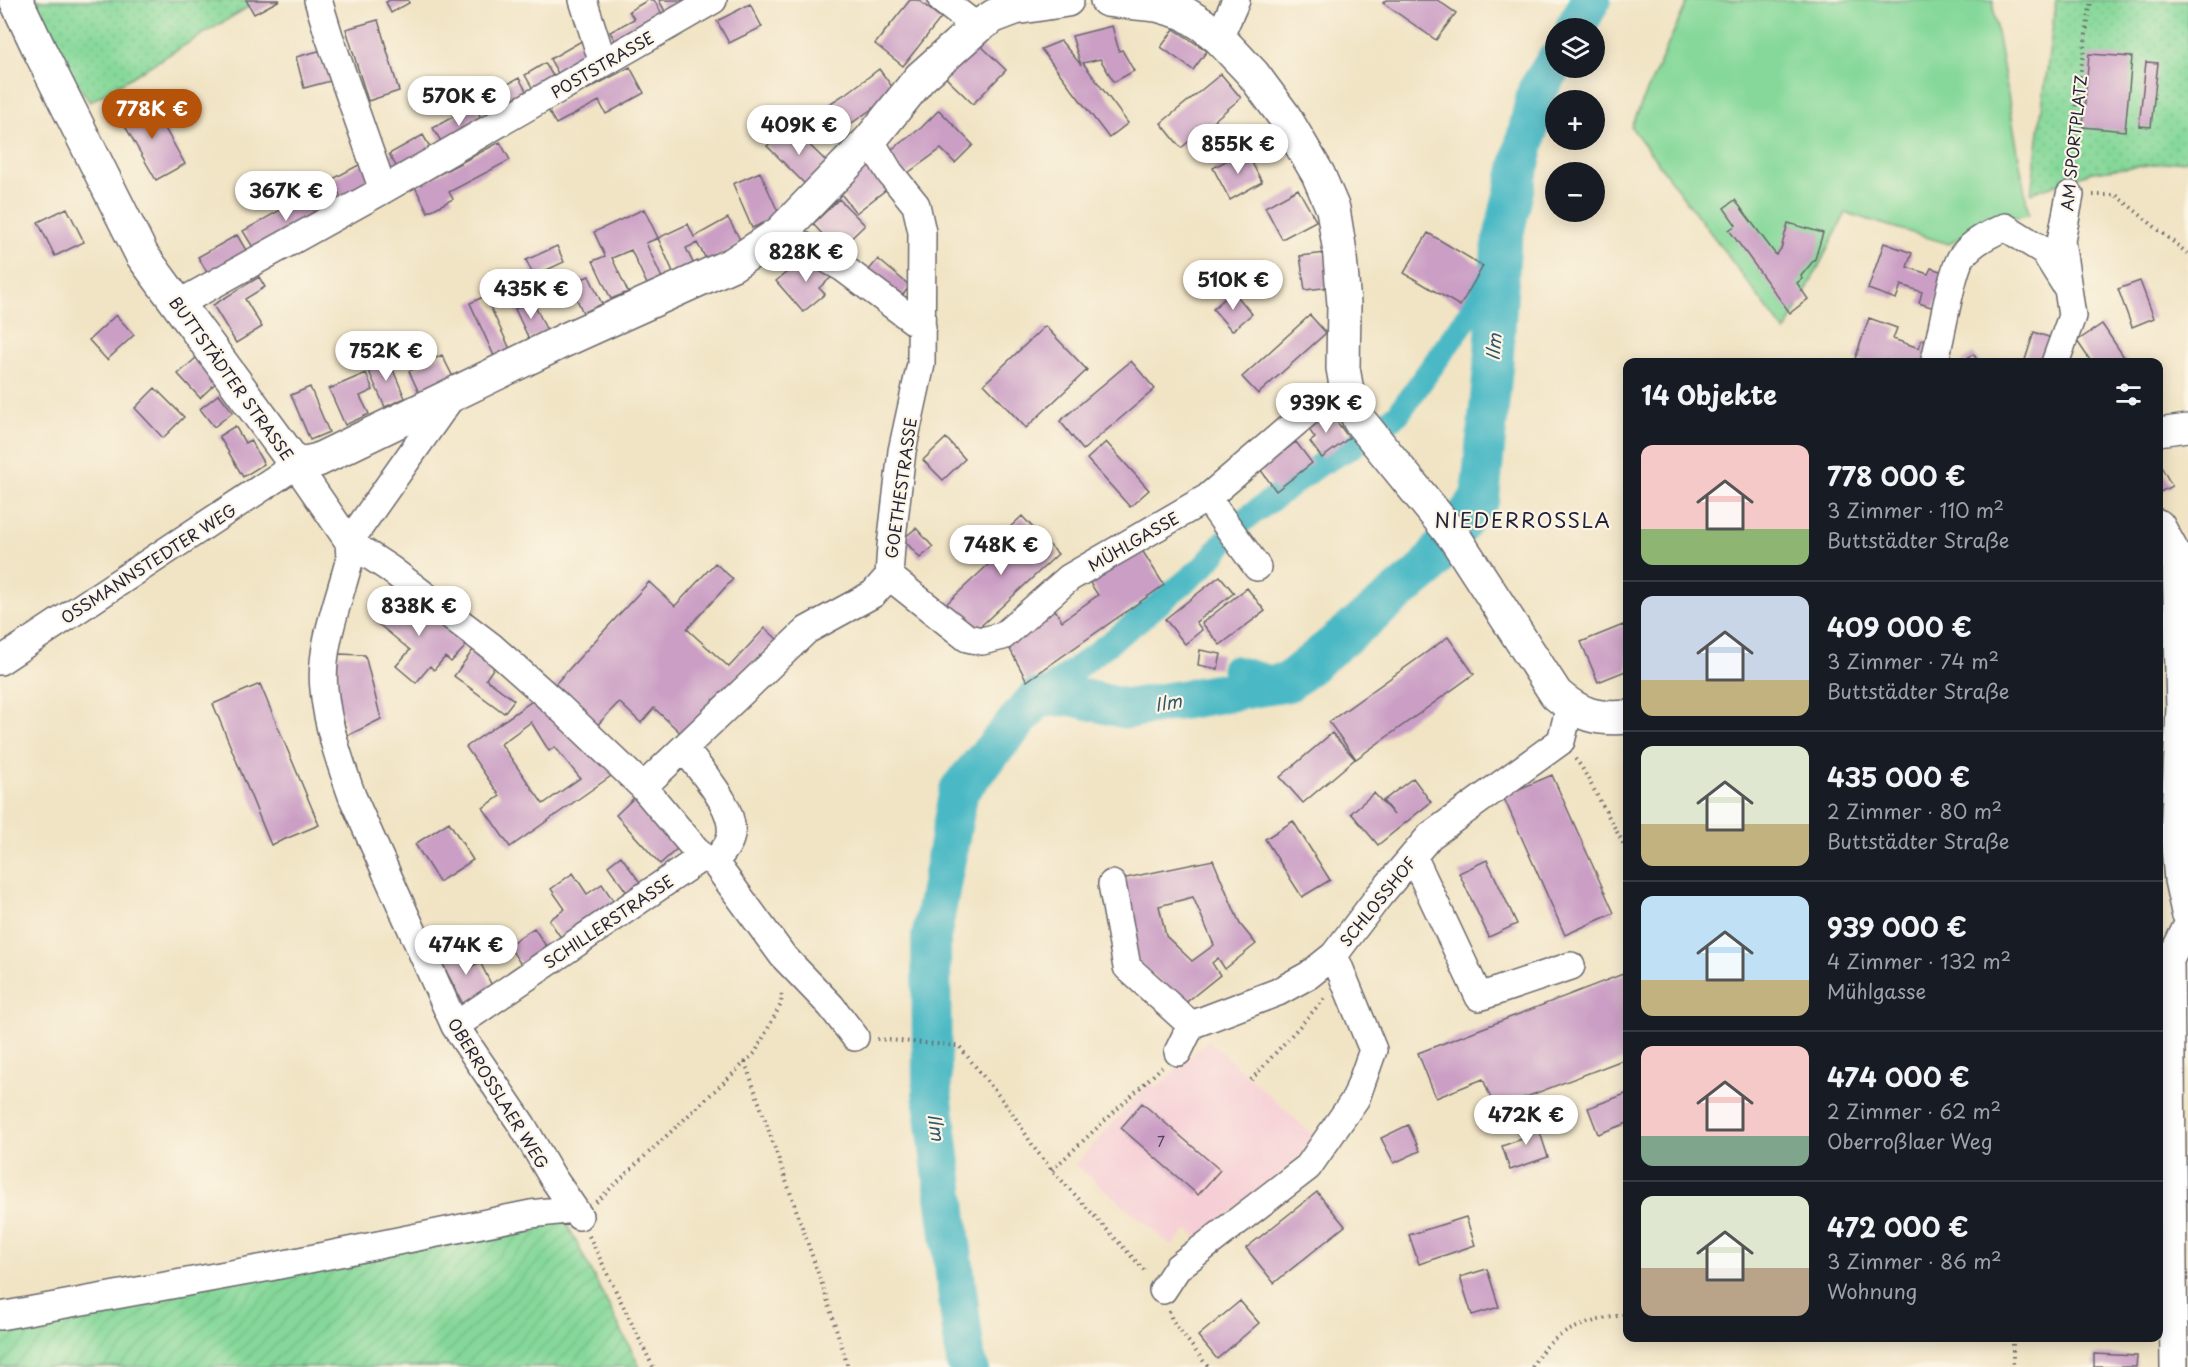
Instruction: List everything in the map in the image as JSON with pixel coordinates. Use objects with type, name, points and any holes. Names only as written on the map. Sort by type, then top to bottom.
[{"type":"main road","name":"BUTTSTÄDTER STRASSE","points":[[16,0],[142,255],[297,465],[318,460],[565,340],[733,264],[780,232],[870,140],[920,78],[977,27],[1016,4],[1067,0]]},
{"type":"main road","points":[[1107,0],[1157,5],[1184,13],[1203,25],[1219,38],[1253,74],[1284,116],[1318,174],[1333,209],[1343,293],[1343,368],[1347,391],[1359,420],[1455,538],[1556,694],[1570,706],[1600,718],[1623,717]]},
{"type":"main road","points":[[2163,535],[2179,564],[2183,708],[2177,836],[2181,880],[2188,912]]},
{"type":"street","points":[[318,0],[328,36],[383,190]]},
{"type":"street","points":[[583,0],[603,63]]},
{"type":"street","name":"POSTSTRASSE","points":[[178,304],[383,190],[713,0]]},
{"type":"street","points":[[942,0],[977,27]]},
{"type":"street","points":[[1219,38],[1236,0]]},
{"type":"street","name":"GOETHESTRASSE","points":[[643,787],[807,630],[873,594],[889,576],[903,451],[921,364],[922,231],[916,205],[890,173],[870,140]]},
{"type":"street","name":"AM SPORTPLATZ","points":[[2057,358],[2072,316],[2061,241],[2070,195]]},
{"type":"street","name":"AM SPORTPLATZ","points":[[1935,358],[1953,279],[1961,256],[1984,237],[2005,227],[2024,237],[2044,251],[2066,286]]},
{"type":"street","points":[[780,232],[843,268],[922,327]]},
{"type":"street","name":"MÜHLGASSE","points":[[889,576],[967,638],[982,641],[1003,636],[1069,578],[1207,498],[1308,412],[1347,391]]},
{"type":"street","points":[[349,542],[452,396]]},
{"type":"street","points":[[2163,431],[2188,428]]},
{"type":"street","points":[[297,465],[349,542],[390,569],[492,646],[643,787],[708,860],[783,957],[831,1006],[868,1038]]},
{"type":"street","name":"OSSMANNSTEDTER WEG","points":[[0,661],[297,465]]},
{"type":"street","points":[[1207,498],[1249,556]]},
{"type":"street","name":"OBERROSSLAER WEG","points":[[349,542],[350,558],[326,655],[323,687],[339,760],[352,796],[455,1026],[522,1125],[553,1178],[577,1213]]},
{"type":"street","points":[[1561,741],[1570,706]]},
{"type":"street","name":"SCHLOSSHOF","points":[[1191,1025],[1278,992],[1309,975],[1339,966],[1413,856],[1430,836],[1561,741]]},
{"type":"street","points":[[684,748],[726,806],[732,822],[730,840],[708,860]]},
{"type":"street","points":[[1413,856],[1479,997],[1571,966]]},
{"type":"street","name":"SCHILLERSTRASSE","points":[[455,1026],[708,860]]},
{"type":"street","points":[[1113,884],[1127,967],[1191,1025],[1178,1052]]},
{"type":"street","points":[[2174,1367],[2181,1274],[2170,960],[2188,924]]},
{"type":"street","points":[[1163,1290],[1178,1267],[1308,1167],[1356,1098],[1373,1050],[1339,966]]},
{"type":"street","points":[[531,1214],[553,1178]]},
{"type":"street","points":[[0,1316],[270,1267],[531,1214],[577,1213]]},
{"type":"path","name":"AM SPORTPLATZ","points":[[2070,195],[2071,138],[2091,0]]},
{"type":"path","points":[[2070,195],[2116,195],[2188,254]]},
{"type":"path","points":[[1561,741],[1581,766],[1623,843]]},
{"type":"path","points":[[653,1367],[577,1213],[634,1168],[755,1053],[781,1004],[783,957]]},
{"type":"path","points":[[1251,1080],[1339,966]]},
{"type":"path","points":[[868,1038],[959,1047],[1011,1111],[1035,1149],[1052,1170],[1163,1290],[1172,1320],[1208,1367]]},
{"type":"path","points":[[1052,1170],[1178,1052]]},
{"type":"path","points":[[745,1062],[826,1296],[848,1367]]},
{"type":"path","points":[[1532,1367],[1546,1346],[1564,1333],[1590,1321],[1623,1315]]},
{"type":"path","points":[[2013,1342],[2013,1367]]},
{"type":"shaded area","points":[[1208,1040],[1314,1136],[1313,1147],[1198,1238],[1188,1229],[1172,1246],[1075,1165],[1149,1083],[1156,1089]]},
{"type":"green space","points":[[30,0],[260,0],[90,102],[52,49]]},
{"type":"green space","points":[[1688,0],[1994,0],[1994,15],[2029,215],[1993,221],[1949,244],[1846,213],[1785,332],[1631,127]]},
{"type":"green space","points":[[2056,0],[2188,0],[2188,160],[2092,172],[2031,193]]},
{"type":"green space","points":[[564,1218],[640,1367],[0,1367],[0,1324]]},
{"type":"building","points":[[246,0],[280,0],[254,14]]},
{"type":"building","points":[[408,0],[409,3],[391,13],[386,2]]},
{"type":"building","points":[[648,0],[654,0],[667,23],[620,49],[610,32],[634,19],[629,11]]},
{"type":"building","points":[[659,0],[703,0],[670,21]]},
{"type":"building","points":[[910,0],[918,0],[941,18],[903,66],[875,44]]},
{"type":"building","points":[[1386,0],[1437,0],[1456,13],[1436,40],[1383,3]]},
{"type":"building","points":[[750,4],[762,27],[729,43],[717,21]]},
{"type":"building","points":[[378,20],[399,91],[368,101],[346,29]]},
{"type":"building","points":[[1112,26],[1119,51],[1122,50],[1134,71],[1114,82],[1100,59],[1083,63],[1128,123],[1109,138],[1041,49],[1061,41],[1081,65],[1072,36]]},
{"type":"building","points":[[1174,29],[1207,51],[1193,70],[1161,47]]},
{"type":"building","points":[[585,39],[598,62],[563,82],[550,59]]},
{"type":"building","points":[[976,41],[1006,70],[973,104],[943,75]]},
{"type":"building","points":[[326,49],[334,80],[304,88],[296,57]]},
{"type":"building","points":[[2089,54],[2132,57],[2125,131],[2083,127]]},
{"type":"building","points":[[2146,62],[2158,63],[2151,127],[2139,126]]},
{"type":"building","points":[[545,63],[558,84],[537,96],[525,75]]},
{"type":"building","points":[[630,67],[644,93],[606,114],[599,101],[556,124],[548,110]]},
{"type":"building","points":[[879,69],[896,92],[829,139],[813,114],[850,91]]},
{"type":"building","points":[[1221,74],[1241,98],[1181,148],[1161,123]]},
{"type":"building","points":[[519,78],[531,100],[496,119],[484,97]]},
{"type":"building","points":[[137,98],[146,114],[154,109],[185,164],[156,180],[125,126],[132,122],[123,106]]},
{"type":"building","points":[[474,105],[485,125],[445,148],[433,128]]},
{"type":"building","points":[[939,110],[973,145],[955,163],[941,149],[905,175],[888,152],[921,128]]},
{"type":"building","points":[[789,125],[831,166],[809,188],[767,146]]},
{"type":"building","points":[[423,135],[434,154],[400,173],[389,154]]},
{"type":"building","points":[[500,142],[510,160],[449,192],[453,199],[428,212],[415,187]]},
{"type":"building","points":[[1245,150],[1262,182],[1230,200],[1213,168]]},
{"type":"building","points":[[366,161],[379,184],[345,204],[331,180]]},
{"type":"building","points":[[874,162],[892,185],[856,213],[838,190]]},
{"type":"building","points":[[760,172],[780,216],[752,228],[733,184]]},
{"type":"building","points":[[1298,189],[1316,221],[1282,239],[1265,207]]},
{"type":"building","points":[[316,190],[329,213],[257,254],[243,231]]},
{"type":"building","points":[[839,199],[865,225],[838,251],[813,224]]},
{"type":"building","points":[[1735,200],[1776,255],[1781,249],[1788,223],[1823,233],[1815,259],[1797,283],[1808,299],[1790,313],[1729,230],[1736,225],[1724,208]]},
{"type":"building","points":[[67,208],[84,242],[55,256],[38,222]]},
{"type":"building","points":[[644,209],[658,238],[646,243],[662,278],[647,284],[631,250],[612,258],[628,292],[611,299],[593,261],[605,256],[594,232]]},
{"type":"building","points":[[728,218],[742,243],[708,262],[697,243],[686,248],[694,265],[674,274],[658,238],[688,224],[694,237]]},
{"type":"building","points":[[1428,233],[1483,266],[1460,306],[1404,273]]},
{"type":"building","points":[[237,235],[250,257],[211,279],[198,257]]},
{"type":"building","points":[[1884,243],[1912,253],[1907,267],[1928,274],[1931,268],[1946,273],[1934,308],[1919,303],[1922,292],[1901,285],[1896,299],[1868,289]]},
{"type":"building","points":[[557,246],[564,262],[534,276],[526,260]]},
{"type":"building","points":[[1326,253],[1331,287],[1305,290],[1300,256]]},
{"type":"building","points":[[816,255],[833,276],[819,288],[825,294],[803,312],[776,281],[798,263],[802,267]]},
{"type":"building","points":[[878,259],[910,286],[901,297],[869,270]]},
{"type":"building","points":[[589,276],[602,304],[583,313],[570,284]]},
{"type":"building","points":[[259,277],[265,287],[245,299],[262,327],[236,343],[213,305]]},
{"type":"building","points":[[2140,281],[2154,318],[2132,327],[2118,289]]},
{"type":"building","points":[[1233,291],[1252,314],[1232,331],[1213,309]]},
{"type":"building","points":[[485,296],[511,351],[495,358],[470,303]]},
{"type":"building","points":[[533,301],[547,331],[529,339],[515,309]]},
{"type":"building","points":[[116,315],[134,335],[107,360],[89,340]]},
{"type":"building","points":[[1310,315],[1326,333],[1258,394],[1242,377]]},
{"type":"building","points":[[1869,318],[1897,328],[1893,339],[1919,348],[1922,339],[1933,343],[1928,358],[1855,358]]},
{"type":"building","points":[[2102,324],[2125,358],[2089,358],[2077,341]]},
{"type":"building","points":[[1045,326],[1087,370],[1026,428],[984,384]]},
{"type":"building","points":[[2034,332],[2057,340],[2052,358],[2026,358]]},
{"type":"building","points":[[442,355],[454,379],[420,395],[409,371]]},
{"type":"building","points":[[197,357],[219,380],[200,398],[178,374]]},
{"type":"building","points":[[388,358],[405,398],[385,407],[367,367]]},
{"type":"building","points":[[1131,361],[1155,389],[1083,450],[1060,421]]},
{"type":"building","points":[[366,373],[373,390],[360,396],[369,414],[345,425],[329,389]]},
{"type":"building","points":[[310,387],[329,432],[310,440],[291,395]]},
{"type":"building","points":[[155,388],[184,417],[163,438],[135,408]]},
{"type":"building","points":[[219,394],[233,412],[214,427],[200,409]]},
{"type":"building","points":[[1328,410],[1349,438],[1322,458],[1310,442],[1315,438],[1306,425]]},
{"type":"building","points":[[235,426],[245,443],[250,440],[264,464],[243,477],[219,436]]},
{"type":"building","points":[[946,438],[965,459],[943,480],[923,460]]},
{"type":"building","points":[[1106,442],[1149,490],[1130,507],[1087,459]]},
{"type":"building","points":[[1296,442],[1312,463],[1276,491],[1260,469]]},
{"type":"building","points":[[2163,470],[2172,486],[2163,490]]},
{"type":"building","points":[[1022,516],[1058,554],[969,637],[942,608],[990,563],[981,554]]},
{"type":"building","points":[[916,528],[933,547],[920,558],[903,539]]},
{"type":"building","points":[[1140,547],[1164,585],[1027,681],[1006,642],[1054,608],[1062,621],[1098,595],[1090,583]]},
{"type":"building","points":[[715,563],[733,579],[687,629],[729,667],[765,628],[777,639],[686,738],[654,708],[641,723],[619,702],[590,733],[547,693],[649,582],[675,606]]},
{"type":"building","points":[[1220,576],[1234,593],[1196,622],[1202,630],[1185,644],[1165,619]]},
{"type":"building","points":[[1247,588],[1265,611],[1220,645],[1202,623]]},
{"type":"building","points":[[401,592],[466,646],[451,662],[445,657],[434,670],[430,666],[416,683],[396,666],[410,650],[376,622]]},
{"type":"building","points":[[1623,625],[1623,672],[1598,682],[1581,642]]},
{"type":"building","points":[[1448,637],[1474,674],[1356,759],[1329,722]]},
{"type":"building","points":[[473,650],[495,666],[486,679],[514,700],[504,713],[454,676]]},
{"type":"building","points":[[1200,650],[1221,654],[1218,669],[1198,665]]},
{"type":"building","points":[[338,654],[365,655],[381,719],[347,736],[337,694]]},
{"type":"building","points":[[260,684],[319,825],[271,845],[213,704]]},
{"type":"building","points":[[541,695],[614,774],[510,847],[483,808],[500,796],[466,747]],"holes":[[[531,722],[549,751],[555,747],[580,778],[543,804],[501,744]]]},
{"type":"building","points":[[1332,733],[1355,759],[1303,803],[1280,777]]},
{"type":"building","points":[[1552,775],[1614,913],[1565,935],[1503,796]]},
{"type":"building","points":[[1413,778],[1431,802],[1378,845],[1351,813],[1374,793],[1394,815],[1383,801]]},
{"type":"building","points":[[635,797],[679,847],[660,864],[616,815]]},
{"type":"building","points":[[1293,821],[1330,880],[1302,897],[1265,839]]},
{"type":"building","points":[[449,822],[473,860],[439,882],[415,844]]},
{"type":"building","points":[[621,856],[647,892],[633,901],[608,866]]},
{"type":"building","points":[[1213,860],[1240,924],[1256,944],[1225,969],[1218,958],[1212,963],[1220,975],[1184,1004],[1137,960],[1121,879]],"holes":[[[1193,897],[1214,945],[1192,961],[1166,936],[1159,906]]]},
{"type":"building","points":[[1487,860],[1517,924],[1489,937],[1459,873]]},
{"type":"building","points":[[573,873],[587,894],[602,884],[619,909],[566,945],[549,920],[565,909],[551,889]]},
{"type":"building","points":[[534,928],[552,955],[526,972],[508,945]]},
{"type":"building","points":[[458,942],[471,967],[480,962],[495,992],[465,1008],[437,953]]},
{"type":"building","points":[[1623,974],[1623,1060],[1495,1109],[1483,1079],[1436,1098],[1418,1053]]},
{"type":"building","points":[[1623,1095],[1623,1125],[1598,1134],[1588,1108]]},
{"type":"building","points":[[1142,1103],[1220,1170],[1198,1195],[1121,1128]]},
{"type":"building","points":[[1535,1117],[1548,1157],[1510,1170],[1502,1146],[1522,1139],[1516,1123]]},
{"type":"building","points":[[1408,1125],[1420,1151],[1394,1163],[1381,1138]]},
{"type":"building","points":[[1317,1192],[1345,1226],[1274,1283],[1246,1248]]},
{"type":"building","points":[[1466,1217],[1475,1245],[1419,1264],[1409,1235]]},
{"type":"building","points":[[1487,1269],[1499,1307],[1472,1315],[1460,1277]]},
{"type":"building","points":[[1240,1301],[1259,1323],[1217,1359],[1198,1336]]},
{"type":"building","points":[[2094,1354],[2137,1356],[2136,1367],[2094,1367]]},
{"type":"waterway","name":"Ilm","points":[[1581,18],[1591,0]]},
{"type":"waterway","name":"Ilm","points":[[969,1367],[966,1362],[932,1092],[931,938],[959,790],[1037,698],[1071,696],[1127,709],[1288,682],[1426,570],[1480,498],[1493,368],[1501,247],[1537,91],[1545,78]]},
{"type":"waterway","points":[[1037,698],[1138,621],[1204,566],[1241,522],[1319,465],[1350,448],[1398,414],[1468,316],[1501,247]]},
{"type":"waterway","points":[[1233,667],[1288,682]]},
{"type":"district","name":"NIEDERROSSLA","points":[[1523,520]]}]
